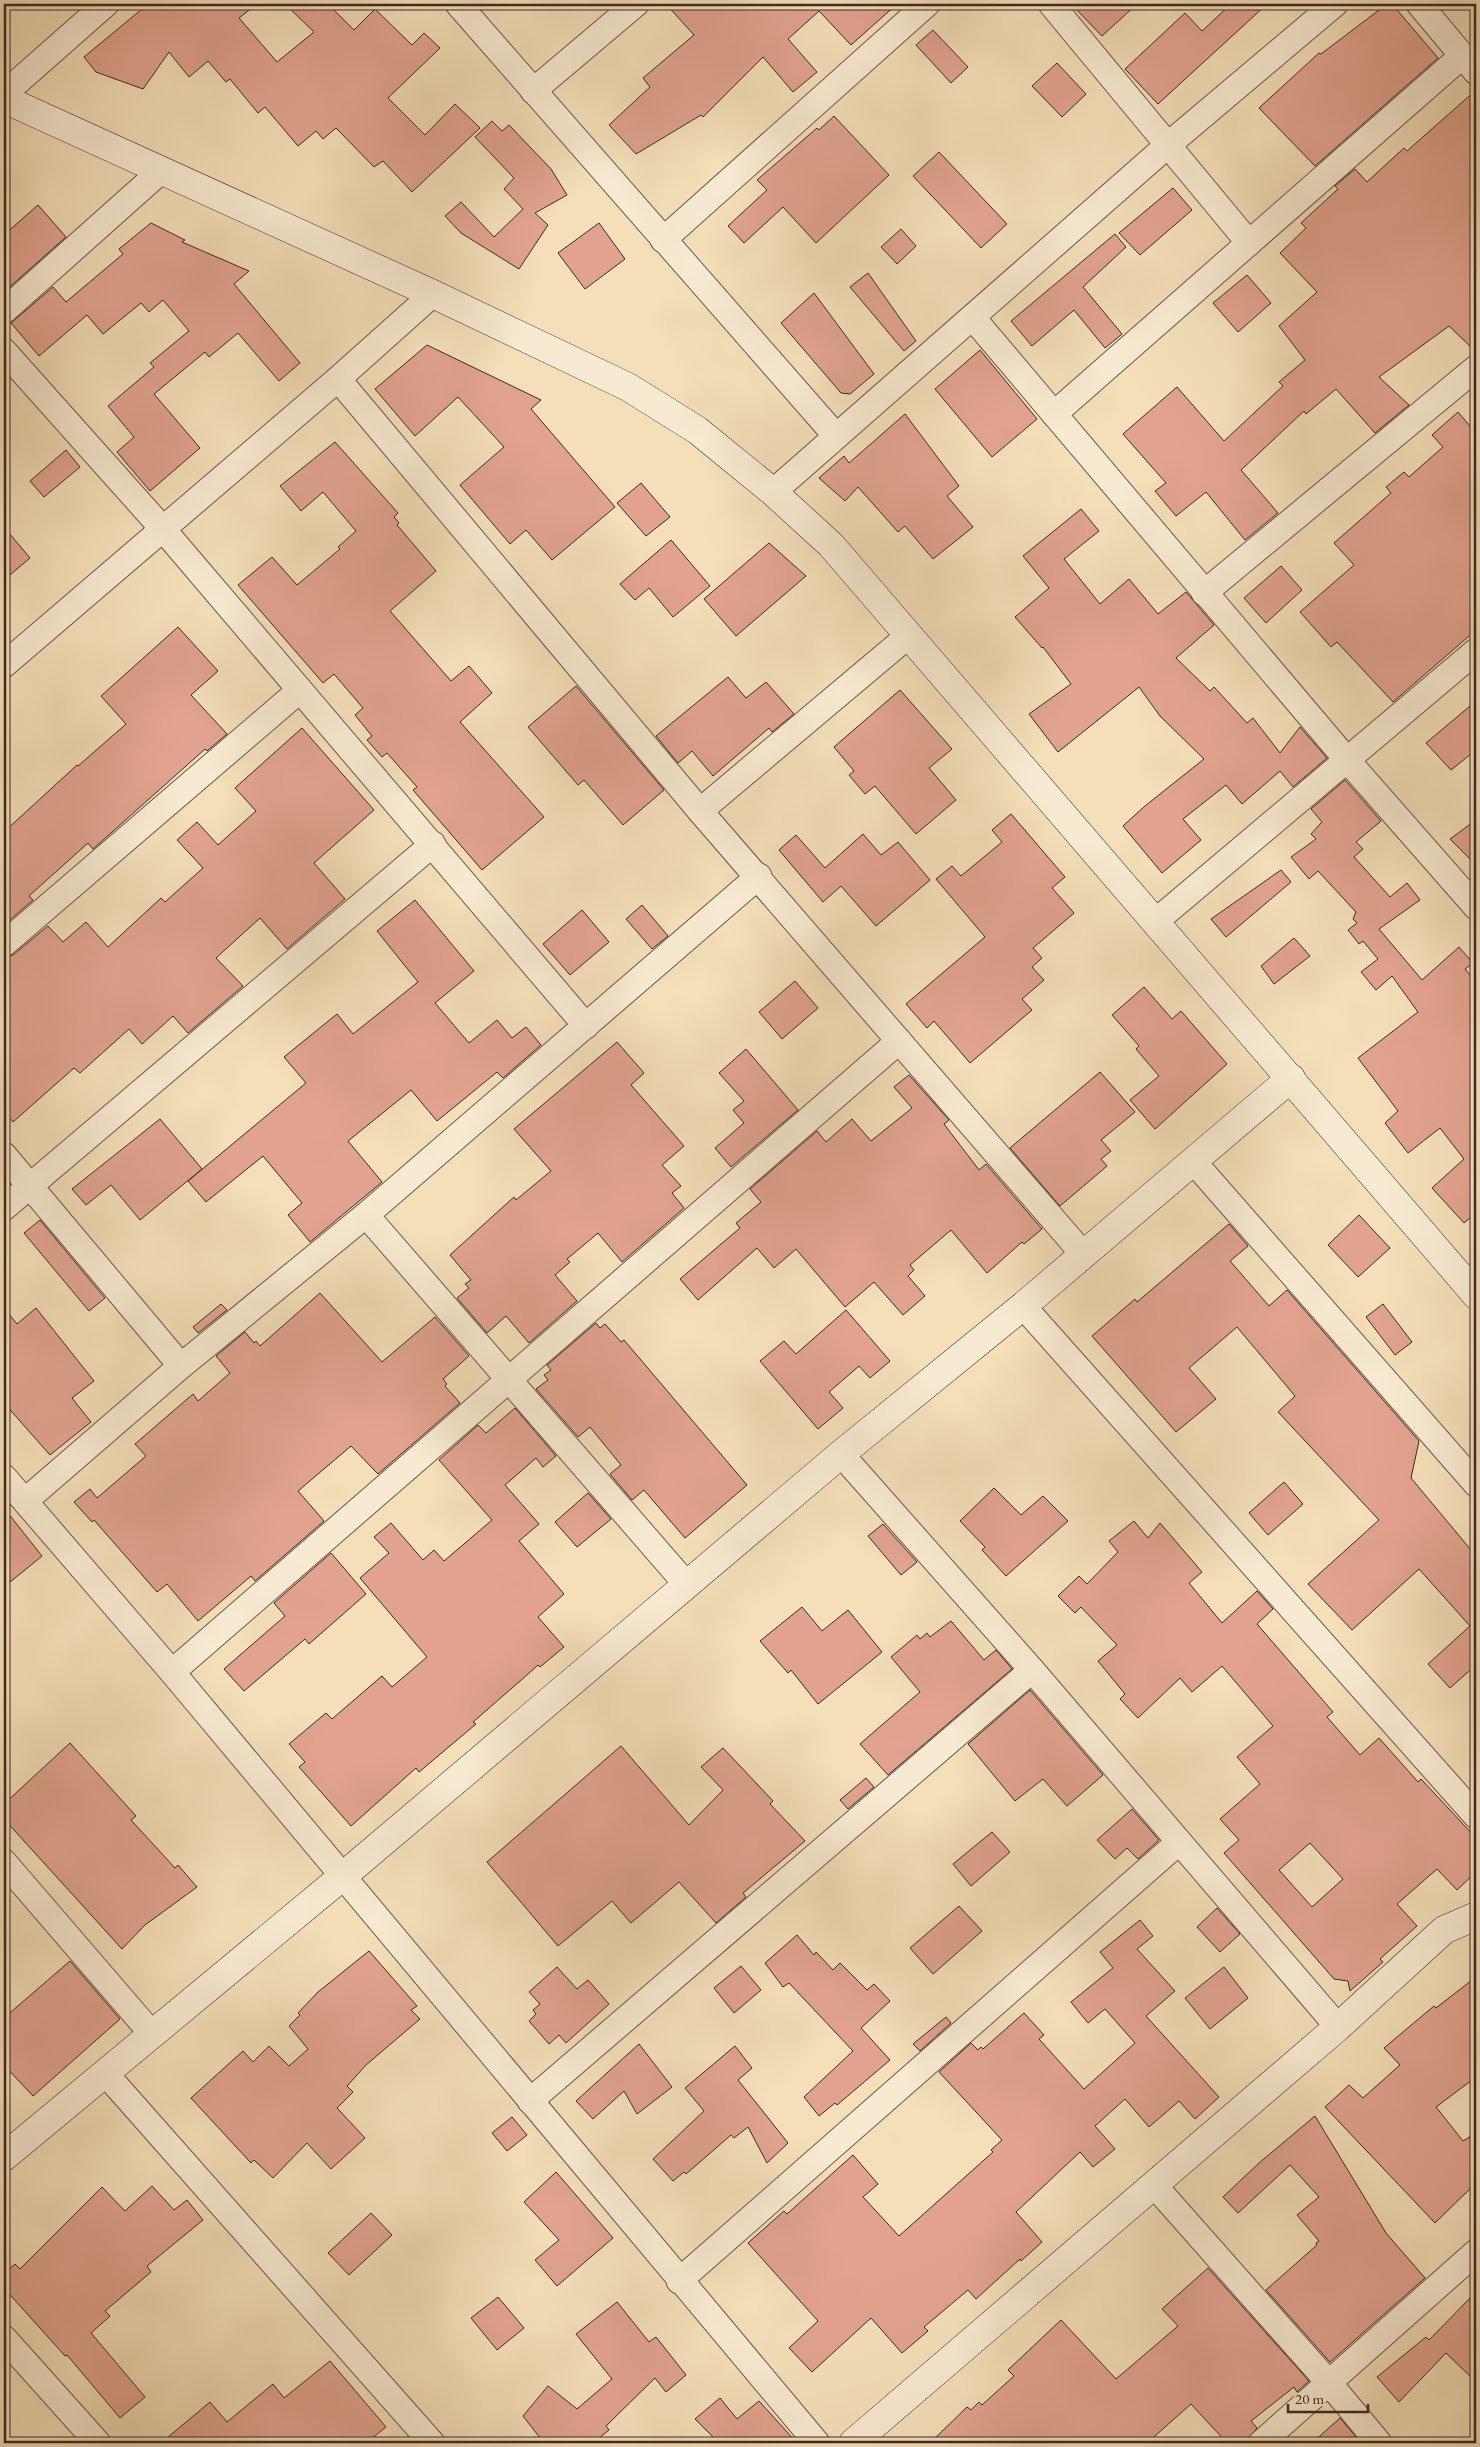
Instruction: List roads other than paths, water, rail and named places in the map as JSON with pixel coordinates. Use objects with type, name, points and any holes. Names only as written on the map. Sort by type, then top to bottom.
[{"type":"street","points":[[4,94],[106,4]]},
{"type":"street","points":[[458,4],[836,436]]},
{"type":"street","points":[[533,91],[636,4]]},
{"type":"street","points":[[663,240],[927,4]]},
{"type":"street","points":[[1051,4],[1249,243]]},
{"type":"street","points":[[773,492],[1168,145],[1335,4]]},
{"type":"street","points":[[1054,414],[1249,243],[1469,64],[1419,4]]},
{"type":"street","points":[[4,99],[433,294],[628,387],[697,430],[773,492],[831,545],[1476,1295]]},
{"type":"street","points":[[4,312],[161,171]]},
{"type":"street","points":[[4,665],[338,379],[433,294]]},
{"type":"street","points":[[973,318],[1346,760],[1476,907]]},
{"type":"street","points":[[4,351],[162,528],[586,1026]]},
{"type":"street","points":[[1204,593],[1476,368]]},
{"type":"street","points":[[338,379],[700,810],[1084,1255]]},
{"type":"street","points":[[700,810],[908,636]]},
{"type":"street","points":[[1156,921],[1476,651]]},
{"type":"street","points":[[4,944],[300,690]]},
{"type":"street","points":[[4,1208],[433,844]]},
{"type":"street","points":[[25,1501],[182,1366],[366,1215],[758,876]]},
{"type":"street","points":[[172,1672],[898,1041]]},
{"type":"street","points":[[4,2157],[343,1876],[841,1454],[1084,1255],[1291,1078]]},
{"type":"street","points":[[4,1155],[182,1366]]},
{"type":"street","points":[[1193,1161],[1476,1484]]},
{"type":"street","points":[[366,1215],[687,1585]]},
{"type":"street","points":[[1023,1306],[1476,1816]]},
{"type":"street","points":[[841,1454],[1032,1670],[1338,2027]]},
{"type":"street","points":[[4,1477],[172,1672],[679,2281],[817,2443]]},
{"type":"street","points":[[530,2101],[1032,1670]]},
{"type":"street","points":[[679,2281],[1178,1842]]},
{"type":"street","points":[[4,1864],[152,2034]]},
{"type":"street","points":[[854,2443],[1338,2027],[1444,1930],[1476,1916]]},
{"type":"street","points":[[105,2074],[432,2443]]},
{"type":"street","points":[[1154,2185],[1330,2384],[1379,2443]]},
{"type":"street","points":[[1261,2443],[1330,2384],[1476,2252]]},
{"type":"street","points":[[4,2338],[98,2443]]}]
